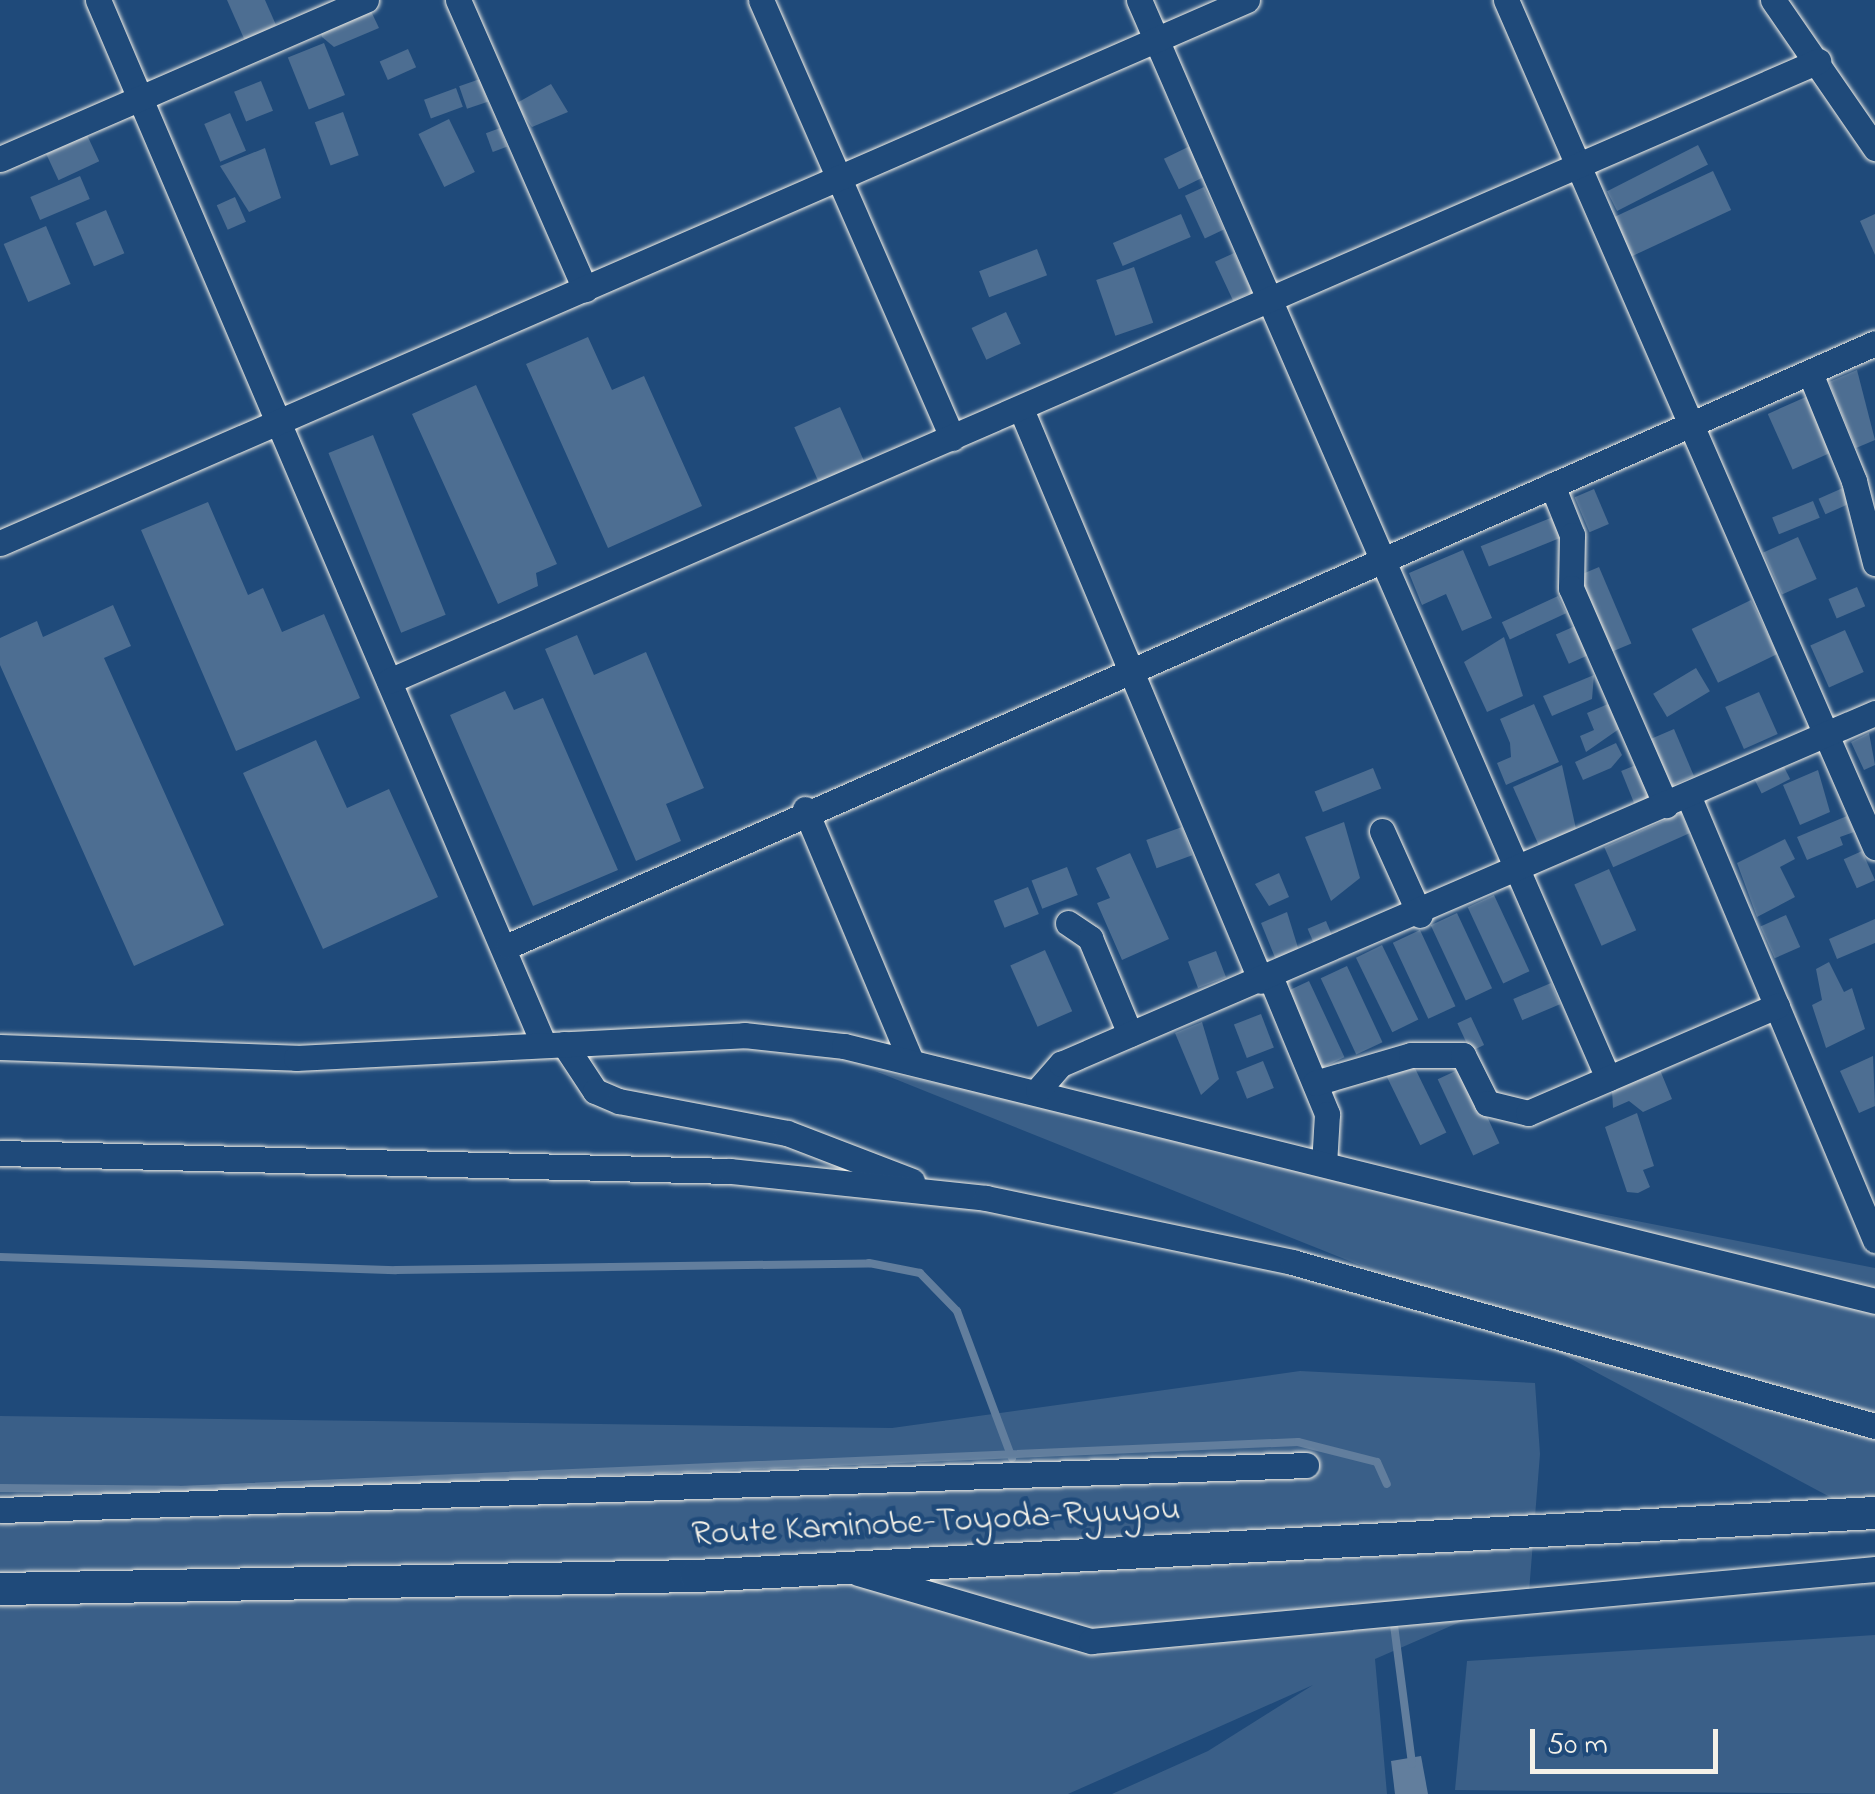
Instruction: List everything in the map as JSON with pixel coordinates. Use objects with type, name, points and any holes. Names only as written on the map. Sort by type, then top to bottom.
[{"type":"main road","name":"Route Kaminobe-Toyoda-Ryuyou","points":[[0,1589],[838,1568],[1875,1513]]},
{"type":"street","points":[[98,0],[389,680],[554,1044],[595,1091],[619,1101],[788,1133],[930,1190]]},
{"type":"street","points":[[0,159],[366,0]]},
{"type":"street","points":[[458,0],[585,288]]},
{"type":"street","points":[[760,0],[952,438]]},
{"type":"street","points":[[1139,0],[1608,1078]]},
{"type":"street","points":[[0,543],[1247,0]]},
{"type":"street","points":[[1506,0],[1875,847]]},
{"type":"street","points":[[1773,0],[1875,148]]},
{"type":"street","points":[[389,680],[1271,302],[1818,61]]},
{"type":"street","points":[[508,946],[805,810],[1875,344]]},
{"type":"street","points":[[1810,373],[1854,481],[1875,564]]},
{"type":"street","points":[[1021,408],[1130,668],[1327,1114],[1324,1164]]},
{"type":"street","points":[[1552,486],[1572,535],[1571,588],[1777,1006],[1875,1240]]},
{"type":"street","points":[[1038,1090],[1061,1064],[1420,915],[1875,714]]},
{"type":"street","points":[[805,810],[911,1061]]},
{"type":"street","points":[[1382,831],[1420,915]]},
{"type":"street","points":[[1068,923],[1090,938],[1130,1034]]},
{"type":"street","points":[[1314,1084],[1410,1056],[1463,1055],[1487,1103],[1528,1113],[1777,1006]]},
{"type":"street","points":[[0,1046],[296,1058],[744,1036],[911,1061],[1038,1090],[1875,1301]]},
{"type":"street","points":[[0,1153],[730,1171],[930,1190],[1292,1262],[1875,1426]]},
{"type":"street","points":[[0,1510],[1306,1465]]},
{"type":"street","points":[[838,1568],[1092,1641],[1875,1569]]},
{"type":"shaded area","points":[[875,1071],[1875,1268],[1875,1521],[1502,1322]]},
{"type":"shaded area","points":[[1300,1371],[1535,1383],[1540,1454],[1529,1592],[1375,1659],[1387,1794],[1112,1794],[1208,1751],[1313,1685],[1068,1794],[0,1794],[0,1416],[892,1428]]},
{"type":"shaded area","points":[[1875,1635],[1875,1794],[1455,1790],[1467,1661]]},
{"type":"shaded area","points":[[1421,1756],[1428,1794],[1395,1794],[1391,1761]]},
{"type":"building","points":[[227,0],[265,0],[276,25],[245,41]]},
{"type":"building","points":[[370,9],[379,28],[334,47],[322,37],[320,30]]},
{"type":"building","points":[[324,43],[345,95],[309,110],[288,58]]},
{"type":"building","points":[[408,49],[416,67],[388,80],[380,62]]},
{"type":"building","points":[[480,79],[488,102],[467,109],[459,86]]},
{"type":"building","points":[[261,81],[273,111],[246,122],[234,92]]},
{"type":"building","points":[[551,84],[568,112],[532,127],[515,104]]},
{"type":"building","points":[[456,88],[463,107],[431,118],[424,100]]},
{"type":"building","points":[[343,112],[359,155],[331,165],[315,122]]},
{"type":"building","points":[[230,113],[246,151],[220,162],[204,124]]},
{"type":"building","points":[[449,119],[475,172],[444,187],[418,134]]},
{"type":"building","points":[[500,128],[507,147],[493,152],[486,133]]},
{"type":"building","points":[[87,135],[99,161],[58,180],[46,154]]},
{"type":"building","points":[[1698,145],[1708,165],[1617,211],[1607,191]]},
{"type":"building","points":[[1190,146],[1205,177],[1179,189],[1164,159]]},
{"type":"building","points":[[265,148],[281,198],[249,212],[220,166]]},
{"type":"building","points":[[1713,171],[1731,210],[1631,256],[1613,217]]},
{"type":"building","points":[[80,176],[90,199],[40,220],[30,197]]},
{"type":"building","points":[[1204,187],[1224,230],[1205,238],[1185,196]]},
{"type":"building","points":[[235,197],[246,222],[228,230],[217,205]]},
{"type":"building","points":[[106,210],[124,253],[94,266],[76,223]]},
{"type":"building","points":[[1181,214],[1191,237],[1123,266],[1113,243]]},
{"type":"building","points":[[1875,214],[1875,255],[1860,221]]},
{"type":"building","points":[[46,226],[71,284],[28,302],[4,244]]},
{"type":"building","points":[[1037,249],[1047,275],[989,297],[979,271]]},
{"type":"building","points":[[1234,253],[1252,292],[1233,301],[1215,262]]},
{"type":"building","points":[[1134,267],[1153,323],[1115,336],[1096,280]]},
{"type":"building","points":[[1006,312],[1021,344],[986,360],[972,328]]},
{"type":"building","points":[[588,337],[612,390],[644,376],[702,506],[608,548],[526,364]]},
{"type":"building","points":[[1857,370],[1875,440],[1856,448],[1829,382]]},
{"type":"building","points":[[476,385],[557,564],[536,573],[538,586],[498,604],[412,414]]},
{"type":"building","points":[[1808,396],[1833,452],[1793,470],[1768,414]]},
{"type":"building","points":[[840,407],[864,462],[819,482],[794,427]]},
{"type":"building","points":[[373,435],[446,615],[401,633],[328,453]]},
{"type":"building","points":[[1845,487],[1852,503],[1825,514],[1819,499]]},
{"type":"building","points":[[1594,489],[1609,524],[1590,532],[1575,497]]},
{"type":"building","points":[[1813,501],[1820,518],[1779,534],[1772,517]]},
{"type":"building","points":[[208,502],[248,595],[263,588],[282,632],[324,614],[360,698],[236,751],[141,530]]},
{"type":"building","points":[[1553,517],[1561,537],[1489,567],[1481,546]]},
{"type":"building","points":[[1798,537],[1817,579],[1782,594],[1763,552]]},
{"type":"building","points":[[1463,550],[1492,618],[1462,631],[1446,594],[1422,605],[1409,573]]},
{"type":"building","points":[[1599,567],[1631,643],[1611,652],[1579,576]]},
{"type":"building","points":[[1857,587],[1865,606],[1837,618],[1828,599]]},
{"type":"building","points":[[1558,596],[1566,613],[1510,639],[1502,622]]},
{"type":"building","points":[[1751,600],[1777,654],[1718,683],[1692,629]]},
{"type":"building","points":[[113,605],[131,646],[104,658],[224,925],[134,966],[0,665],[0,638],[37,621],[43,637]]},
{"type":"building","points":[[1575,626],[1588,655],[1569,664],[1556,635]]},
{"type":"building","points":[[1845,630],[1864,672],[1829,687],[1810,645]]},
{"type":"building","points":[[577,635],[594,675],[646,652],[704,788],[666,804],[681,841],[636,861],[545,649]]},
{"type":"building","points":[[1504,637],[1523,696],[1487,712],[1464,662]]},
{"type":"building","points":[[1696,668],[1710,691],[1667,717],[1653,694]]},
{"type":"building","points":[[1594,675],[1592,699],[1552,716],[1543,696]]},
{"type":"building","points":[[505,691],[514,710],[543,698],[618,870],[533,906],[450,715]]},
{"type":"building","points":[[1759,692],[1778,734],[1744,749],[1725,707]]},
{"type":"building","points":[[1534,704],[1559,762],[1506,785],[1497,763],[1511,757],[1510,743],[1500,719]]},
{"type":"building","points":[[1608,704],[1619,729],[1586,752],[1580,736],[1594,730],[1587,713]]},
{"type":"building","points":[[1674,729],[1694,776],[1670,786],[1650,739]]},
{"type":"building","points":[[1869,733],[1875,765],[1864,770],[1851,742]]},
{"type":"building","points":[[316,740],[347,808],[389,789],[438,897],[323,949],[243,773]]},
{"type":"building","points":[[1616,743],[1622,755],[1611,768],[1583,780],[1575,762]]},
{"type":"building","points":[[1782,763],[1790,779],[1762,794],[1753,778]]},
{"type":"building","points":[[1562,765],[1576,829],[1539,846],[1513,787]]},
{"type":"building","points":[[1636,765],[1649,797],[1634,803],[1621,771]]},
{"type":"building","points":[[1373,768],[1381,788],[1323,812],[1315,792]]},
{"type":"building","points":[[1818,770],[1830,812],[1800,825],[1783,785]]},
{"type":"building","points":[[1681,813],[1690,833],[1613,867],[1604,847]]},
{"type":"building","points":[[1847,816],[1854,832],[1840,837],[1843,845],[1807,860],[1797,837]]},
{"type":"building","points":[[1344,822],[1360,878],[1331,901],[1305,837]]},
{"type":"building","points":[[1182,827],[1192,855],[1157,868],[1146,840]]},
{"type":"building","points":[[1785,839],[1795,859],[1780,867],[1795,897],[1757,917],[1737,863]]},
{"type":"building","points":[[1862,851],[1875,880],[1857,888],[1844,859]]},
{"type":"building","points":[[1130,853],[1169,939],[1122,960],[1097,903],[1110,898],[1096,868]]},
{"type":"building","points":[[1067,867],[1078,895],[1042,909],[1032,881]]},
{"type":"building","points":[[1609,869],[1636,930],[1602,946],[1574,884]]},
{"type":"building","points":[[1279,873],[1289,897],[1269,906],[1255,884]]},
{"type":"building","points":[[1028,887],[1039,914],[1005,928],[994,901]]},
{"type":"building","points":[[1494,895],[1529,971],[1503,983],[1468,907]]},
{"type":"building","points":[[1287,912],[1299,951],[1276,960],[1261,923]]},
{"type":"building","points":[[1457,913],[1492,988],[1466,1000],[1431,925]]},
{"type":"building","points":[[1786,915],[1800,947],[1775,958],[1760,926]]},
{"type":"building","points":[[1875,919],[1875,943],[1837,959],[1829,939]]},
{"type":"building","points":[[1326,921],[1332,935],[1313,943],[1308,929]]},
{"type":"building","points":[[1420,930],[1455,1006],[1428,1019],[1393,943]]},
{"type":"building","points":[[1382,945],[1418,1020],[1392,1032],[1356,958]]},
{"type":"building","points":[[1045,950],[1072,1011],[1038,1027],[1010,965]]},
{"type":"building","points":[[1216,951],[1226,977],[1198,988],[1188,962]]},
{"type":"building","points":[[1829,962],[1844,992],[1852,988],[1865,1029],[1826,1048],[1812,1005],[1822,1000],[1816,969]]},
{"type":"building","points":[[1347,966],[1382,1042],[1356,1054],[1321,978]]},
{"type":"building","points":[[1309,981],[1344,1057],[1318,1069],[1283,993]]},
{"type":"building","points":[[1551,983],[1560,1004],[1522,1020],[1513,999]]},
{"type":"building","points":[[1261,1014],[1274,1048],[1247,1058],[1234,1024]]},
{"type":"building","points":[[1471,1017],[1484,1045],[1471,1051],[1457,1023]]},
{"type":"building","points":[[1202,1022],[1219,1079],[1201,1095],[1175,1033]]},
{"type":"building","points":[[1873,1056],[1875,1106],[1859,1113],[1840,1071]]},
{"type":"building","points":[[1410,1058],[1446,1133],[1420,1145],[1384,1071]]},
{"type":"building","points":[[1263,1061],[1274,1088],[1247,1099],[1236,1072]]},
{"type":"building","points":[[1464,1067],[1499,1143],[1473,1155],[1438,1079]]},
{"type":"building","points":[[1660,1070],[1672,1099],[1643,1112],[1629,1101],[1613,1108],[1612,1090]]},
{"type":"building","points":[[1637,1113],[1654,1166],[1643,1170],[1650,1187],[1638,1193],[1627,1192],[1605,1127]]},
{"type":"waterway","points":[[0,1257],[396,1270],[869,1263],[920,1273],[957,1311],[1012,1458]]},
{"type":"waterway","points":[[0,1488],[179,1490],[1298,1442],[1377,1462],[1387,1484]]},
{"type":"waterway","points":[[1394,1625],[1412,1764]]}]
